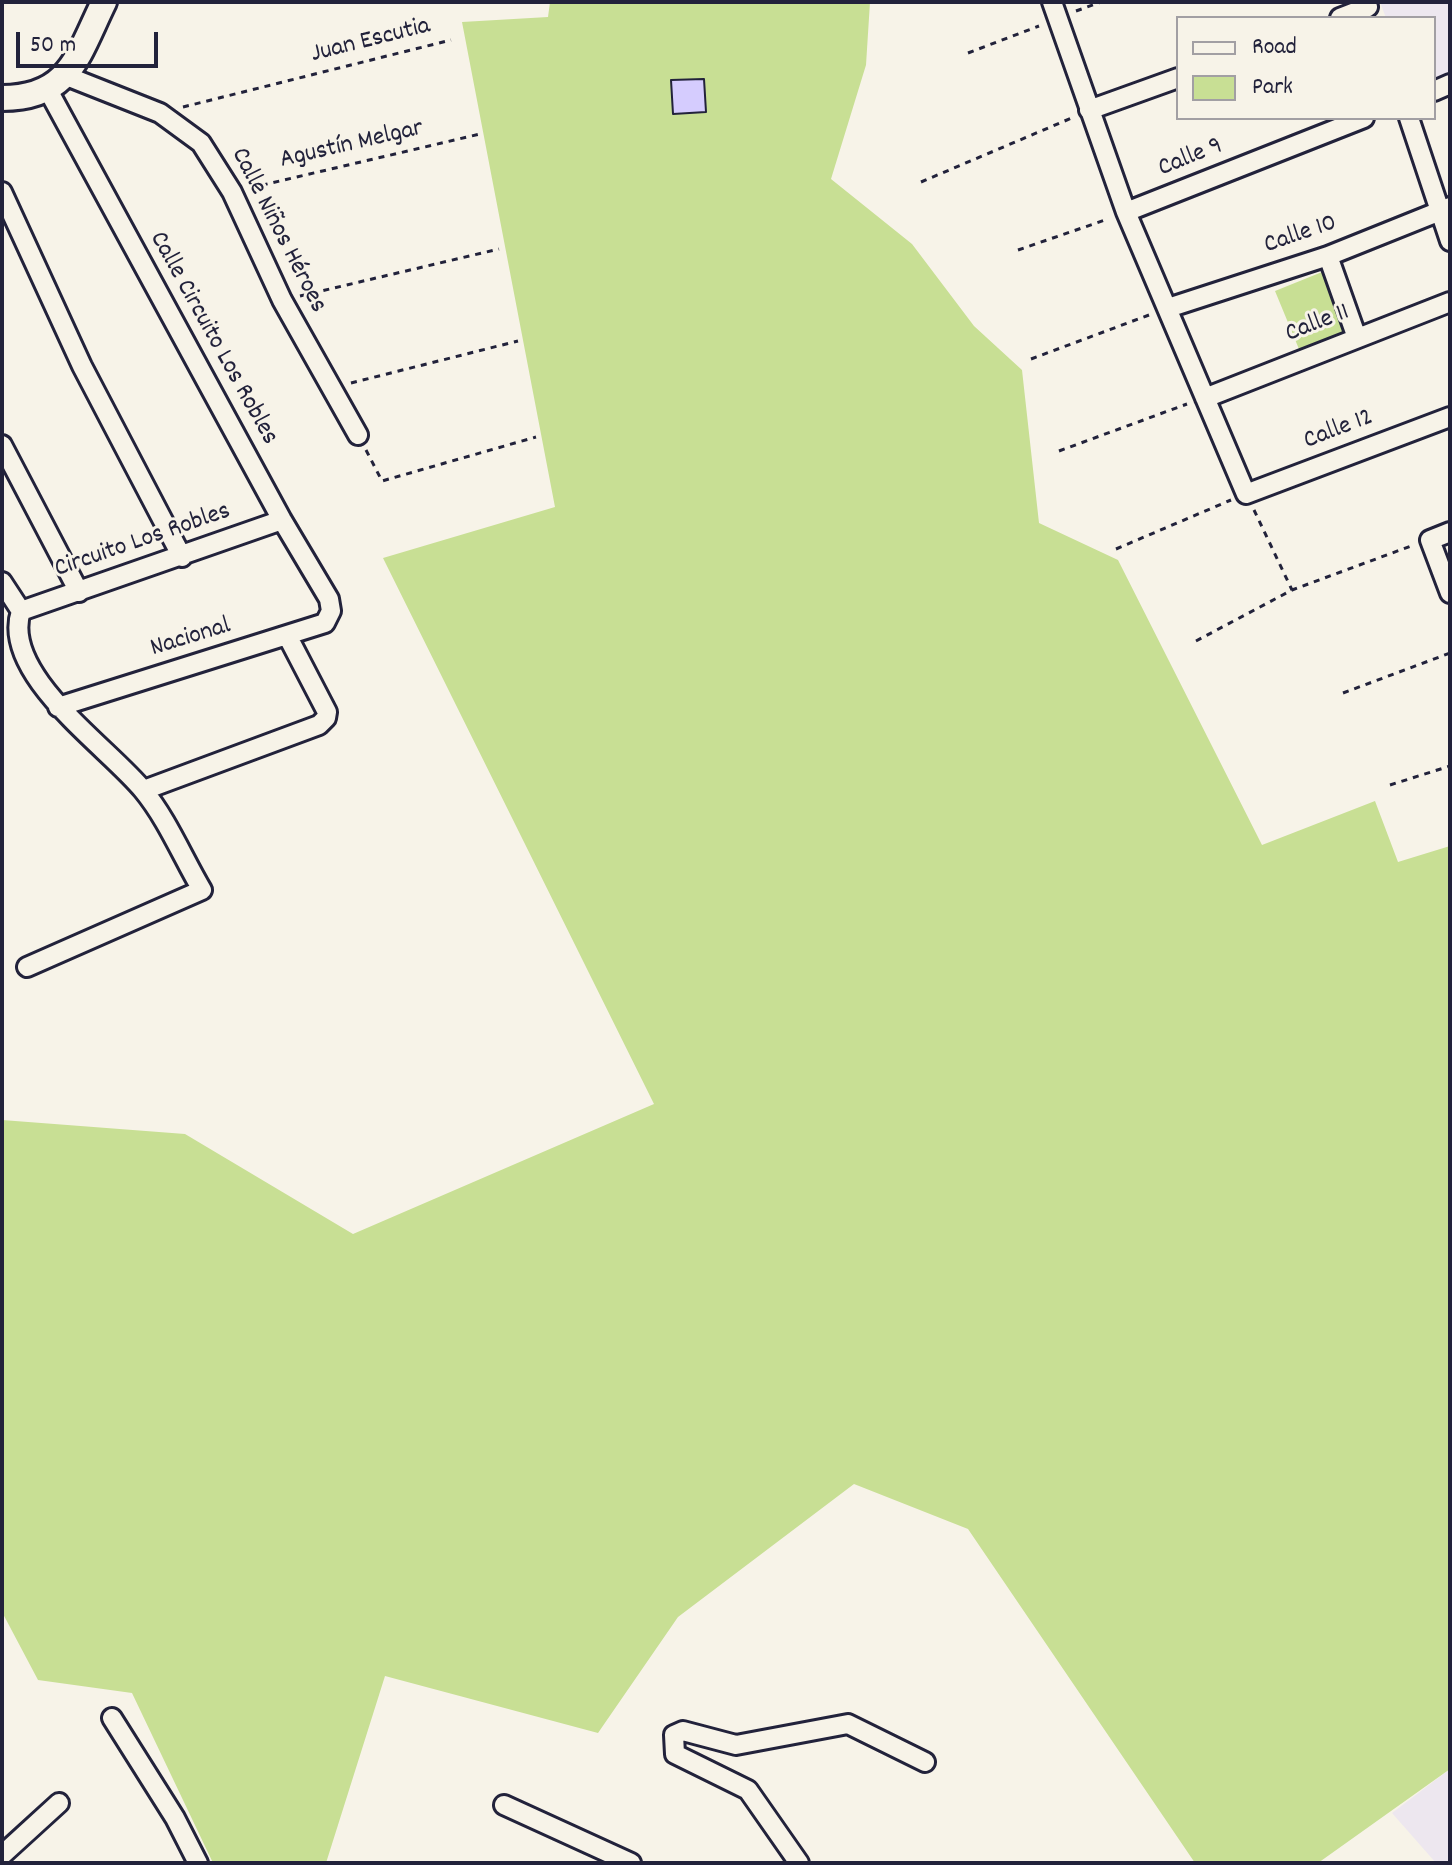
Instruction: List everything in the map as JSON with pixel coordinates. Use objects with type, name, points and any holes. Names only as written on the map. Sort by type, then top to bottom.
[{"type":"street","points":[[2,98],[31,98],[56,83],[104,2]]},
{"type":"street","points":[[1346,16],[1369,9]]},
{"type":"street","points":[[1055,10],[1126,212],[1246,494]]},
{"type":"street","points":[[1089,110],[1176,79]]},
{"type":"street","name":"Calle Niños Héroes","points":[[56,83],[160,113],[201,143],[232,192],[282,300],[358,435]]},
{"type":"street","name":"Calle Circuito Los Robles","points":[[56,83],[282,520],[329,599],[331,611]]},
{"type":"street","name":"Calle 9","points":[[1126,212],[1359,120]]},
{"type":"street","points":[[1410,120],[1444,209],[1450,241]]},
{"type":"street","points":[[2,192],[82,366],[182,557]]},
{"type":"street","name":"Calle 10","points":[[1168,308],[1328,256],[1444,209]]},
{"type":"street","points":[[1328,256],[1357,338]]},
{"type":"street","name":"Calle 11","points":[[1205,398],[1450,302]]},
{"type":"street","name":"Calle 12","points":[[1246,494],[1450,417]]},
{"type":"street","points":[[2,445],[79,592]]},
{"type":"street","name":"Circuito Los Robles","points":[[21,611],[282,520]]},
{"type":"street","points":[[1450,532],[1430,540],[1450,593]]},
{"type":"street","points":[[2,582],[21,611],[16,624],[34,678],[58,707],[144,790],[202,890],[27,967]]},
{"type":"street","name":"Nacional","points":[[58,707],[288,637],[325,623],[331,611]]},
{"type":"street","points":[[144,790],[319,725],[326,718],[327,712],[288,637]]},
{"type":"street","points":[[112,1718],[175,1818],[198,1863]]},
{"type":"street","points":[[799,1863],[748,1790],[675,1754],[674,1735],[683,1731],[736,1745],[848,1724],[925,1762]]},
{"type":"street","points":[[2,1855],[59,1803]]},
{"type":"street","points":[[504,1805],[631,1863]]},
{"type":"path","points":[[968,53],[1055,10],[1101,2]]},
{"type":"path","name":"Juan Escutia","points":[[160,113],[451,40]]},
{"type":"path","points":[[921,182],[1089,110]]},
{"type":"path","name":"Agustín Melgar","points":[[232,192],[480,134]]},
{"type":"path","points":[[1018,250],[1126,212]]},
{"type":"path","points":[[282,300],[499,249]]},
{"type":"path","points":[[1031,359],[1168,308]]},
{"type":"path","points":[[332,387],[518,341]]},
{"type":"path","points":[[1059,451],[1205,398]]},
{"type":"path","points":[[358,435],[382,481],[536,437]]},
{"type":"path","points":[[1116,549],[1246,494],[1292,590]]},
{"type":"path","points":[[1196,641],[1292,590],[1430,540]]},
{"type":"path","points":[[1343,693],[1450,653]]},
{"type":"path","points":[[1390,785],[1450,766]]},
{"type":"shaded area","points":[[1380,2],[1450,2],[1450,76],[1436,81],[1436,16],[1385,16]]},
{"type":"shaded area","points":[[1450,1769],[1450,1863],[1436,1863],[1392,1813]]},
{"type":"green space","points":[[550,2],[870,2],[866,65],[831,179],[912,244],[974,326],[1022,370],[1039,523],[1118,560],[1262,845],[1375,801],[1398,862],[1450,846],[1450,1769],[1318,1863],[1195,1863],[968,1529],[854,1484],[678,1617],[598,1733],[385,1676],[326,1863],[213,1863],[132,1693],[38,1680],[2,1612],[2,1120],[185,1134],[353,1234],[654,1104],[383,558],[555,507],[462,22],[548,17]]},
{"type":"green space","points":[[1327,270],[1353,333],[1301,354],[1275,291]]},
{"type":"building","points":[[704,79],[706,112],[673,114],[671,80]]}]
